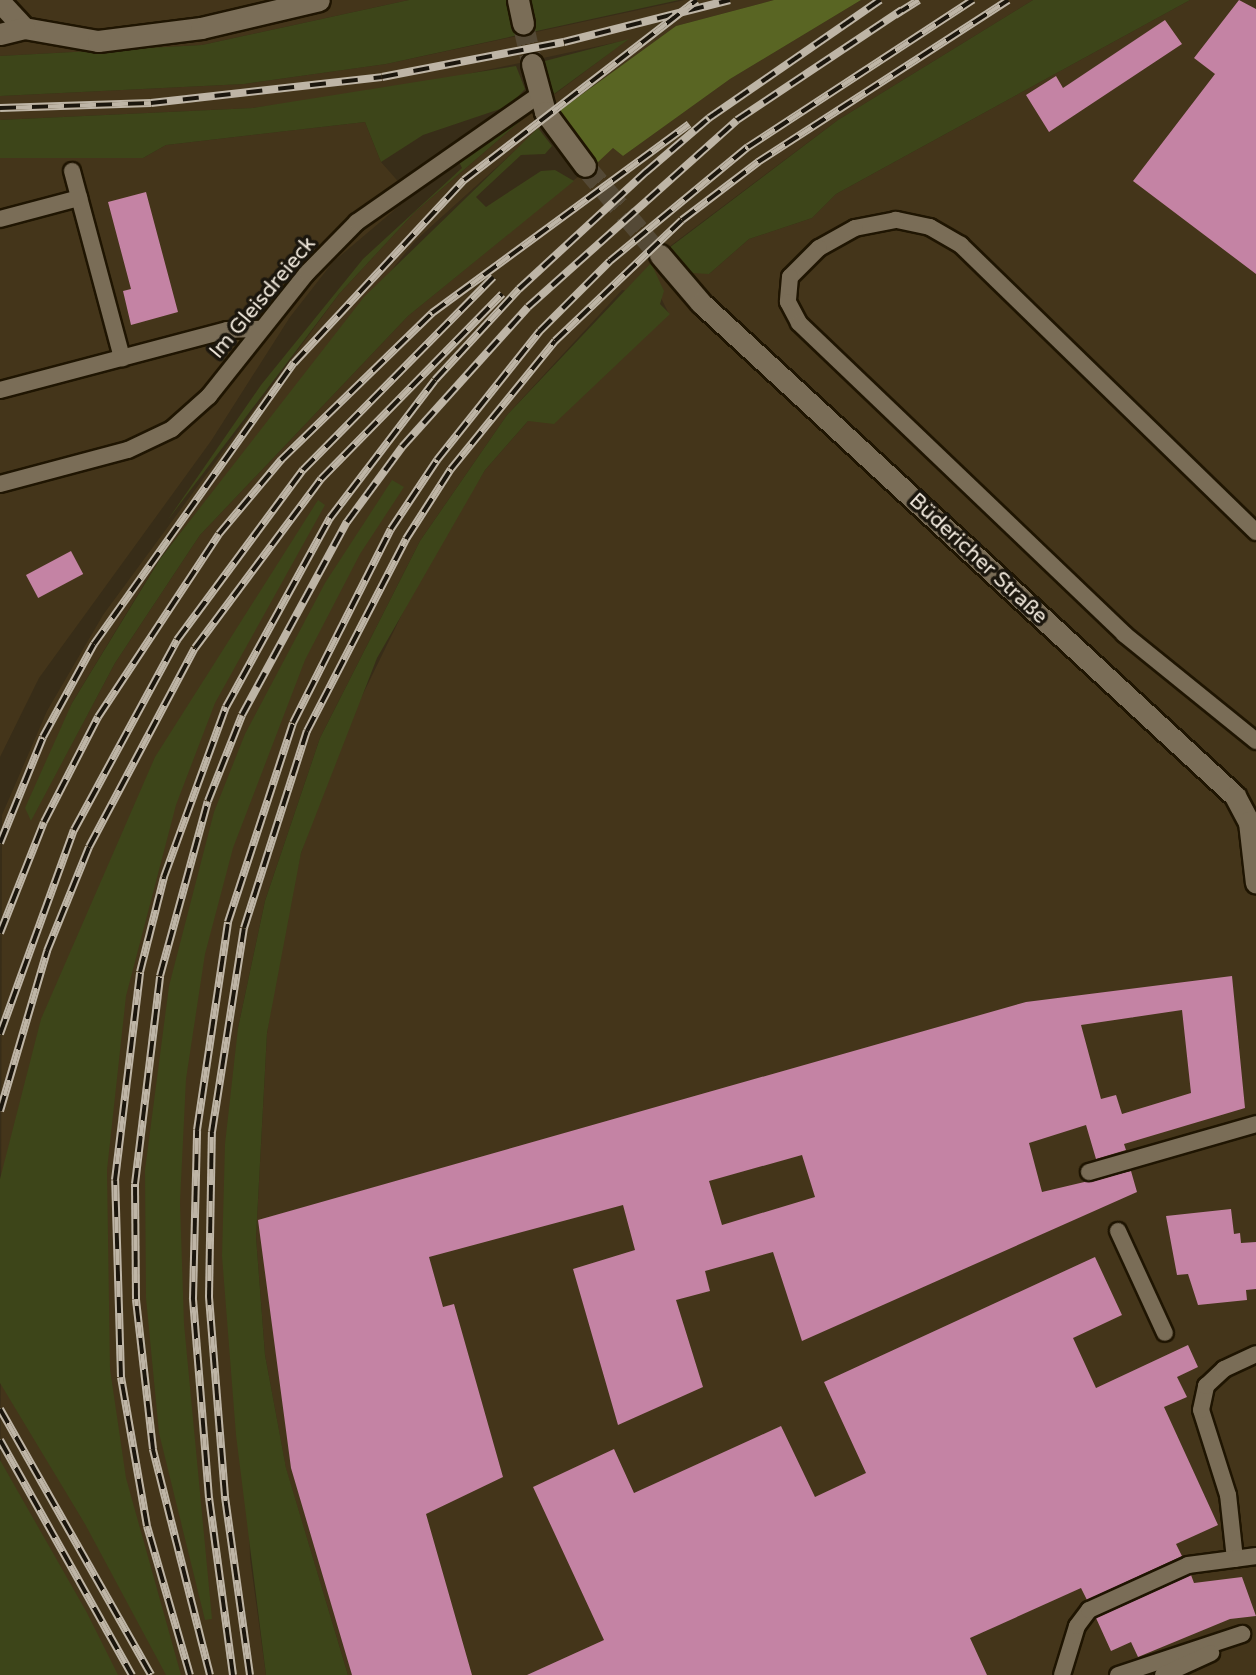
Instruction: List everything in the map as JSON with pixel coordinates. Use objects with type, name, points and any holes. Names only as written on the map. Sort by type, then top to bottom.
[{"type":"street","points":[[0,34],[24,28],[71,41],[126,38],[319,0]]},
{"type":"street","points":[[518,0],[523,23]]},
{"type":"street","points":[[0,2],[24,28]]},
{"type":"street","points":[[532,64],[539,95],[585,166]]},
{"type":"street","name":"Büdericher Straße","points":[[660,255],[701,303],[1235,796],[1252,821],[1256,883]]},
{"type":"lane","name":"Im Gleisdreieck","points":[[0,484],[128,450],[172,429],[209,396],[261,329],[357,222],[539,95]]},
{"type":"lane","points":[[72,171],[122,358]]},
{"type":"lane","points":[[0,219],[79,198]]},
{"type":"lane","points":[[1256,532],[961,245],[930,227],[896,220],[855,228],[819,248],[790,277],[788,302],[799,323],[1124,634],[1256,741]]},
{"type":"lane","points":[[0,390],[228,330],[261,329]]},
{"type":"lane","points":[[1089,1172],[1256,1124]]},
{"type":"lane","points":[[1118,1231],[1165,1333]]},
{"type":"lane","points":[[1235,1559],[1226,1486],[1201,1410],[1206,1386],[1256,1354]]},
{"type":"lane","points":[[1062,1675],[1077,1626],[1090,1610],[1188,1565],[1256,1556]]},
{"type":"lane","points":[[1118,1675],[1249,1631]]},
{"type":"lane","points":[[1163,1675],[1249,1631]]},
{"type":"shaded area","points":[[0,0],[409,0],[202,45],[0,56]]},
{"type":"shaded area","points":[[685,0],[774,0],[676,26],[559,111],[415,241],[160,558],[72,703],[31,820],[115,663],[200,535],[408,316],[613,148],[623,156],[730,79],[861,0],[1033,0],[838,120],[669,247],[709,274],[749,239],[812,218],[836,194],[1190,0],[1256,0],[1256,1675],[348,1675],[286,1469],[265,1355],[256,1237],[267,1033],[282,936],[301,853],[338,745],[427,563],[485,470],[528,421],[669,314],[660,296],[622,290],[507,415],[420,541],[320,738],[265,901],[238,1028],[250,1558],[266,1675],[0,1675],[2,815],[47,711],[103,615],[339,294],[415,212],[531,112],[627,40],[393,90],[253,108],[0,120],[0,96],[244,84],[386,64]]},
{"type":"shaded area","points":[[365,122],[381,162],[411,196],[333,262],[290,317],[211,441],[39,678],[0,757],[0,158],[143,158],[166,145]]},
{"type":"green space","points":[[409,0],[507,0],[513,25],[536,20],[530,0],[679,0],[386,64],[244,84],[0,96],[0,56],[202,45]]},
{"type":"green space","points":[[774,0],[861,0],[730,79],[623,156],[613,148],[597,163],[573,135],[559,111],[676,26]]},
{"type":"green space","points":[[1033,0],[1190,0],[836,194],[812,218],[749,239],[709,274],[692,273],[669,248],[838,120]]},
{"type":"green space","points":[[629,39],[554,94],[541,62]]},
{"type":"green space","points":[[516,66],[525,89],[509,106],[423,135],[381,162],[365,122],[166,145],[143,158],[0,158],[0,120],[253,108]]},
{"type":"green space","points":[[531,112],[415,212],[339,294],[167,521],[261,385],[363,259],[462,168],[459,162]]},
{"type":"green space","points":[[538,128],[552,146],[545,154],[521,155],[476,197],[486,207],[541,171],[555,170],[574,181],[408,316],[200,535],[115,663],[31,821],[25,808],[72,703],[160,559],[364,297]]},
{"type":"green space","points":[[651,263],[664,291],[660,304],[670,314],[554,424],[528,421],[485,470],[377,658],[301,853],[267,1033],[256,1237],[265,1355],[286,1468],[348,1675],[266,1675],[236,1435],[222,1256],[225,1144],[238,1028],[265,901],[320,738],[420,541],[507,415]]},
{"type":"green space","points":[[392,480],[404,487],[360,554],[305,660],[233,848],[205,954],[186,1079],[180,1202],[184,1324],[212,1619],[205,1620],[159,1433],[146,1298],[145,1170],[169,986],[214,812],[245,734],[325,583]]},
{"type":"green space","points":[[318,500],[325,505],[215,703],[176,805],[126,996],[107,1170],[110,1369],[126,1478],[181,1675],[166,1675],[85,1524],[0,1383],[0,1179],[41,1019],[155,757]]},
{"type":"green space","points":[[0,1460],[86,1611],[118,1675],[0,1675]]},
{"type":"building","points":[[1239,0],[1256,9],[1256,274],[1133,181],[1215,74],[1194,58]]},
{"type":"building","points":[[1165,20],[1182,44],[1049,132],[1026,95],[1056,76],[1063,88]]},
{"type":"building","points":[[146,192],[178,312],[131,325],[123,291],[131,289],[108,202]]},
{"type":"building","points":[[71,551],[83,574],[38,598],[26,575]]},
{"type":"building","points":[[1232,976],[1245,1108],[1124,1144],[1126,1150],[1096,1159],[1086,1125],[1029,1143],[1042,1192],[1131,1171],[1137,1192],[802,1341],[773,1252],[705,1271],[710,1291],[676,1300],[703,1387],[618,1425],[573,1269],[635,1250],[623,1205],[429,1257],[443,1307],[454,1304],[503,1477],[426,1514],[472,1675],[352,1675],[291,1468],[258,1220],[1026,1002]],"holes":[[[1182,1010],[1191,1093],[1122,1114],[1116,1095],[1101,1099],[1081,1025]],[[802,1155],[815,1197],[722,1225],[709,1181]]]},
{"type":"building","points":[[1231,1209],[1234,1234],[1240,1233],[1241,1243],[1256,1242],[1256,1289],[1246,1290],[1247,1300],[1198,1305],[1188,1274],[1177,1275],[1166,1216]]},
{"type":"building","points":[[1095,1257],[1122,1315],[1073,1338],[1096,1388],[1188,1345],[1198,1367],[1177,1377],[1187,1397],[1164,1407],[1218,1525],[1176,1544],[1182,1556],[1087,1600],[1081,1588],[970,1638],[987,1675],[527,1675],[604,1640],[533,1487],[614,1449],[634,1493],[781,1426],[815,1497],[866,1473],[824,1382]]},
{"type":"building","points":[[1191,1575],[1194,1583],[1242,1577],[1256,1616],[1230,1619],[1138,1657],[1131,1642],[1111,1651],[1096,1618]]},
{"type":"tunnel","points":[[523,23],[532,64]]},
{"type":"tunnel","points":[[585,166],[660,255]]},
{"type":"railway","points":[[0,843],[43,737],[94,644],[294,363],[464,180],[697,0]]},
{"type":"railway","points":[[0,108],[151,103],[382,77],[564,42],[730,0]]},
{"type":"railway","points":[[190,1675],[147,1526],[121,1377],[115,1180],[140,972],[164,877],[226,707],[330,518],[435,380],[519,289],[709,118],[880,0]]},
{"type":"railway","points":[[895,15],[919,0]]},
{"type":"railway","points":[[233,1675],[209,1498],[193,1298],[197,1130],[228,922],[293,723],[391,529],[437,460],[540,331],[610,261],[748,147],[973,0]]},
{"type":"railway","points":[[250,1675],[225,1496],[209,1297],[212,1132],[244,928],[307,731],[406,539],[451,469],[555,341],[682,220],[758,162],[1008,0]]},
{"type":"railway","points":[[210,1675],[153,1449],[136,1299],[135,1184],[160,976],[208,801],[242,715],[347,522],[402,447],[528,307],[737,120],[902,10]]},
{"type":"railway","points":[[0,933],[44,822],[98,717],[219,534],[281,460],[432,313],[689,124]]},
{"type":"railway","points":[[0,1034],[74,830],[177,640],[303,470],[493,277]]},
{"type":"railway","points":[[0,1111],[47,951],[89,847],[195,648],[321,479],[502,294]]},
{"type":"railway","points":[[0,1409],[151,1675]]},
{"type":"railway","points":[[0,1440],[132,1675]]}]
